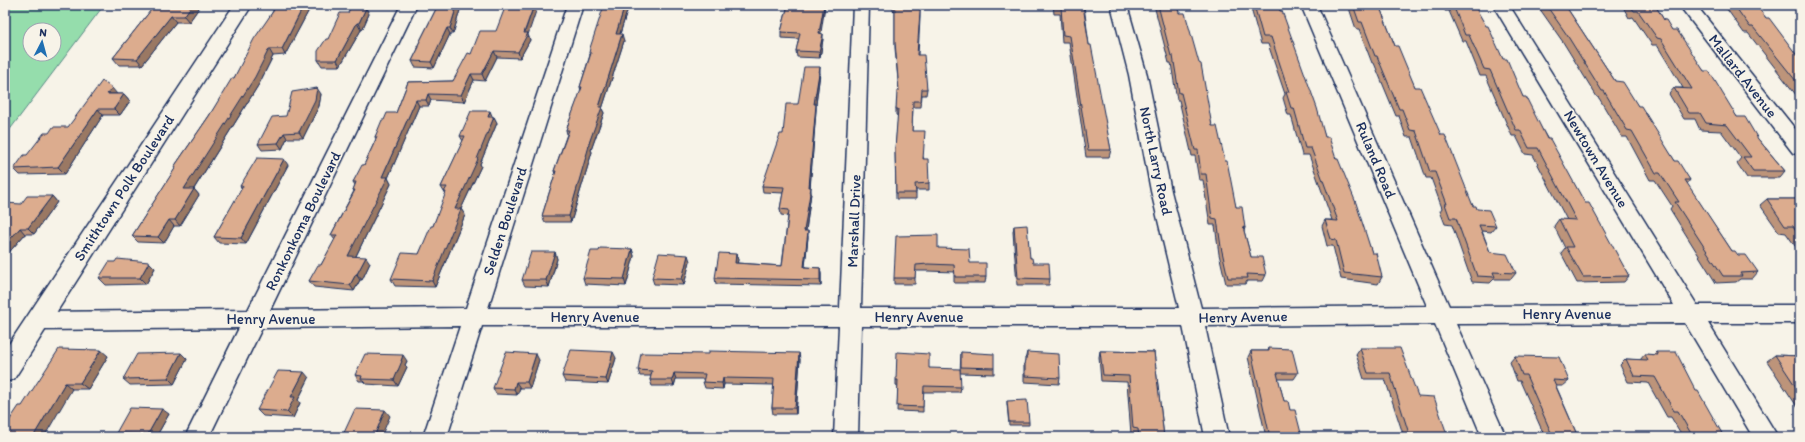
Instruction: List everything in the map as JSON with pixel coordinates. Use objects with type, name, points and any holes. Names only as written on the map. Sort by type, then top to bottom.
[{"type":"street","name":"Smithtown Polk Boulevard","points":[[5,371],[39,321],[160,130],[243,5]]},
{"type":"street","name":"Ronkonkoma Boulevard","points":[[197,437],[409,5]]},
{"type":"street","name":"Selden Boulevard","points":[[435,437],[575,5]]},
{"type":"street","name":"Marshall Drive","points":[[846,437],[861,5]]},
{"type":"street","name":"North Larry Road","points":[[1119,5],[1138,75],[1217,437]]},
{"type":"street","name":"Ruland Road","points":[[1310,5],[1494,437]]},
{"type":"street","name":"Newtown Avenue","points":[[1501,5],[1766,437]]},
{"type":"street","name":"Mallard Avenue","points":[[1687,5],[1800,148]]},
{"type":"street","name":"Henry Avenue","points":[[39,321],[474,317],[1192,317],[1442,314],[1800,314]]},
{"type":"green space","points":[[5,5],[104,5],[62,61],[62,22],[22,22],[22,62],[61,62],[5,136]]},
{"type":"building","points":[[155,5],[192,5],[184,16],[171,16],[137,59],[113,58]]},
{"type":"building","points":[[276,5],[304,5],[282,49],[269,49],[255,77],[184,189],[194,189],[175,220],[169,220],[158,237],[132,236],[176,167],[174,167],[209,116],[232,78],[234,78],[254,39]]},
{"type":"building","points":[[438,5],[457,5],[450,28],[447,28],[431,62],[412,61],[419,47],[417,47]]},
{"type":"building","points":[[506,5],[534,5],[524,33],[528,33],[518,52],[494,51],[482,74],[471,74],[461,95],[428,94],[426,100],[416,100],[382,177],[388,177],[348,256],[366,257],[357,274],[350,285],[309,281],[318,265],[321,265],[337,235],[331,235],[355,190],[353,190],[356,182],[353,182],[362,165],[364,165],[377,137],[375,137],[382,120],[384,120],[387,113],[396,113],[408,82],[453,81],[468,53],[471,54],[480,31],[496,31]]},
{"type":"building","points":[[604,5],[625,5],[616,34],[622,34],[599,107],[602,107],[588,146],[569,216],[542,216],[556,171],[554,171],[569,130],[566,130],[582,87],[580,87],[591,53],[589,53],[590,48]]},
{"type":"building","points":[[788,5],[824,5],[819,33],[823,34],[819,52],[796,51],[800,33],[781,32]]},
{"type":"building","points":[[895,5],[920,5],[917,55],[924,55],[927,89],[922,89],[921,101],[913,101],[912,131],[925,131],[923,159],[928,159],[929,183],[915,184],[916,193],[896,193],[895,149],[898,109],[896,109],[897,91],[899,91],[895,42]]},
{"type":"building","points":[[1055,5],[1083,5],[1089,45],[1091,45],[1111,150],[1088,150],[1070,36],[1063,35],[1061,7],[1055,7]]},
{"type":"building","points":[[1158,5],[1177,5],[1179,13],[1185,13],[1199,63],[1201,64],[1212,126],[1217,126],[1225,161],[1227,161],[1236,207],[1242,207],[1245,228],[1243,227],[1251,257],[1262,257],[1266,275],[1247,274],[1248,278],[1228,278],[1217,219],[1212,218],[1206,174],[1201,174],[1198,150],[1195,150],[1181,93],[1179,93],[1173,56],[1171,56]]},
{"type":"building","points":[[1254,5],[1278,5],[1280,11],[1282,11],[1317,108],[1325,137],[1329,137],[1336,159],[1338,159],[1356,203],[1372,253],[1376,253],[1382,277],[1344,273],[1336,240],[1331,239],[1325,220],[1338,221],[1311,148],[1305,148],[1294,108],[1291,108],[1286,92],[1289,92],[1271,37],[1263,37]]},
{"type":"building","points":[[1353,5],[1379,5],[1395,46],[1398,46],[1415,87],[1420,87],[1441,135],[1445,135],[1473,206],[1476,206],[1477,209],[1489,210],[1496,226],[1479,225],[1490,252],[1507,254],[1516,273],[1493,272],[1495,277],[1477,276],[1456,218],[1450,218],[1445,204],[1447,204],[1435,172],[1430,172],[1416,131],[1410,130],[1402,109],[1399,109],[1377,56],[1375,56],[1362,22],[1359,22]]},
{"type":"building","points":[[1453,5],[1474,5],[1486,26],[1488,26],[1503,59],[1507,59],[1523,97],[1526,97],[1547,139],[1550,139],[1585,203],[1589,203],[1629,276],[1583,277],[1566,247],[1573,247],[1559,219],[1576,220],[1538,148],[1529,148],[1520,130],[1516,130],[1490,70],[1484,69],[1469,35],[1465,35]]},
{"type":"building","points":[[1546,5],[1565,5],[1615,81],[1623,82],[1638,106],[1641,106],[1675,161],[1678,161],[1690,180],[1685,180],[1732,251],[1735,251],[1738,255],[1746,255],[1758,272],[1740,273],[1742,276],[1723,276],[1675,202],[1679,202],[1660,173],[1656,173],[1632,131],[1627,130],[1604,91],[1602,91],[1567,35]]},
{"type":"building","points":[[1630,5],[1655,5],[1672,30],[1677,30],[1704,71],[1709,71],[1737,117],[1745,117],[1758,139],[1785,171],[1753,171],[1743,157],[1751,157],[1727,125],[1706,123],[1700,113],[1689,113],[1674,88],[1692,89],[1661,39],[1657,38],[1638,11],[1634,11]]},
{"type":"building","points":[[1734,5],[1756,5],[1766,18],[1769,18],[1800,59],[1800,86],[1753,27],[1750,27]]},
{"type":"building","points":[[350,8],[366,8],[337,60],[318,60],[318,51],[326,39],[328,39],[340,13],[348,13]]},
{"type":"building","points":[[804,67],[820,67],[814,104],[816,104],[809,187],[811,187],[804,231],[808,231],[804,267],[820,268],[820,280],[715,278],[719,253],[736,254],[735,263],[782,266],[789,210],[780,209],[784,187],[762,186],[780,134],[783,134],[786,104],[798,104]]},
{"type":"building","points":[[102,81],[112,88],[107,94],[124,94],[114,109],[98,109],[58,167],[14,169],[24,155],[27,155],[44,133],[49,133],[53,127],[68,127]]},
{"type":"building","points":[[317,88],[315,100],[299,132],[284,133],[278,143],[258,144],[272,117],[286,116],[292,92]]},
{"type":"building","points":[[471,111],[490,111],[488,117],[494,117],[478,159],[455,209],[461,209],[432,281],[391,279],[402,253],[419,254],[431,226],[433,226],[447,187],[441,187],[465,136],[460,136]]},
{"type":"building","points":[[257,158],[284,159],[241,238],[214,237],[243,186],[240,186]]},
{"type":"building","points":[[27,196],[52,196],[28,228],[20,228],[5,245],[5,203],[21,204]]},
{"type":"building","points":[[1767,199],[1800,199],[1800,236],[1793,226],[1785,226]]},
{"type":"building","points":[[1027,225],[1030,258],[1032,258],[1033,263],[1049,263],[1050,279],[1018,278],[1014,226]]},
{"type":"building","points":[[938,235],[938,248],[969,249],[970,263],[986,263],[986,277],[955,277],[954,265],[928,264],[916,265],[915,278],[894,278],[896,236]]},
{"type":"building","points":[[600,248],[632,249],[624,279],[583,278],[591,251],[599,251]]},
{"type":"building","points":[[531,252],[555,252],[546,280],[522,280]]},
{"type":"building","points":[[659,253],[688,255],[682,279],[652,278]]},
{"type":"building","points":[[117,259],[149,262],[140,278],[99,278],[109,262],[115,262]]},
{"type":"building","points":[[1269,348],[1292,349],[1298,373],[1277,373],[1284,401],[1288,401],[1290,410],[1295,410],[1302,437],[1270,437],[1251,351],[1269,351]]},
{"type":"building","points":[[1360,348],[1400,348],[1418,396],[1434,397],[1448,437],[1410,437],[1390,373],[1368,373]]},
{"type":"building","points":[[59,349],[101,350],[80,383],[65,383],[33,437],[5,437],[5,427],[19,406],[22,406]]},
{"type":"building","points":[[571,350],[613,352],[606,379],[562,376]]},
{"type":"building","points":[[709,351],[799,353],[795,408],[772,408],[774,379],[723,378],[722,383],[703,382],[705,374],[674,373],[672,380],[650,380],[652,371],[638,370],[641,353],[709,354]]},
{"type":"building","points":[[1100,351],[1154,352],[1164,437],[1139,437],[1138,429],[1133,428],[1129,376],[1103,375]]},
{"type":"building","points":[[506,352],[536,354],[527,382],[516,382],[514,389],[493,388]]},
{"type":"building","points":[[897,352],[929,354],[929,368],[960,369],[961,387],[924,386],[923,407],[897,406]]},
{"type":"building","points":[[961,352],[994,354],[994,368],[961,367]]},
{"type":"building","points":[[1027,352],[1059,354],[1060,378],[1025,376],[1025,358],[1027,358]]},
{"type":"building","points":[[1656,352],[1676,352],[1696,391],[1698,391],[1724,437],[1693,437],[1678,411],[1674,411],[1655,377],[1634,376],[1626,359],[1648,360],[1645,354],[1658,355]]},
{"type":"building","points":[[181,353],[168,378],[123,379],[137,354]]},
{"type":"building","points":[[365,354],[403,355],[394,380],[361,379],[362,376],[355,375]]},
{"type":"building","points":[[1775,355],[1800,356],[1800,393]]},
{"type":"building","points":[[1515,356],[1559,357],[1569,381],[1553,380],[1578,437],[1553,437],[1526,375],[1522,375]]},
{"type":"building","points":[[278,371],[304,372],[291,397],[295,397],[287,412],[257,410]]},
{"type":"building","points":[[1027,400],[1029,422],[1009,422],[1007,401]]},
{"type":"building","points":[[130,408],[162,409],[148,434],[116,433]]},
{"type":"building","points":[[355,409],[385,410],[374,437],[342,437]]}]
